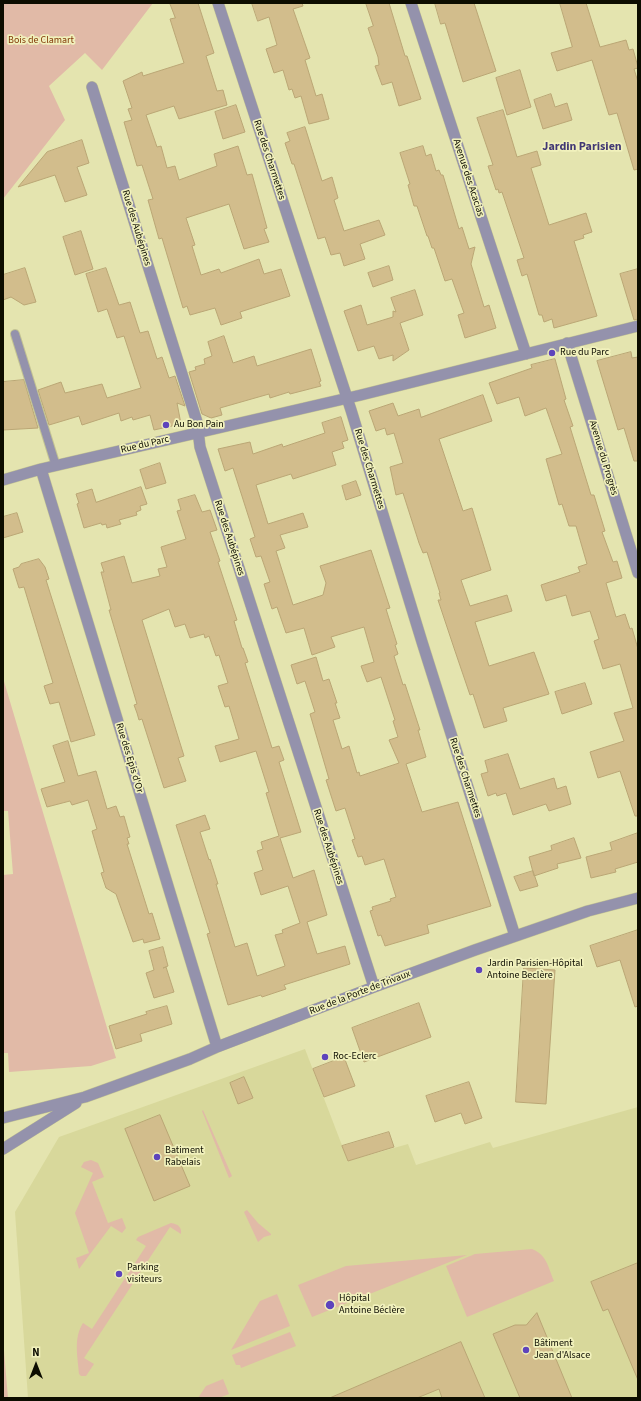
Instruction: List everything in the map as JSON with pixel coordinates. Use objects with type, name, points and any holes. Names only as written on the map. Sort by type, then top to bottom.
[{"type":"street","name":"Rue des Charmettes","points":[[218,3],[346,398],[516,936]]},
{"type":"street","name":"Avenue des Acacias","points":[[411,3],[526,354]]},
{"type":"street","name":"Rue des Aubépines","points":[[92,88],[197,422],[200,447],[204,462],[374,987]]},
{"type":"street","name":"Rue du Parc","points":[[3,480],[40,469],[346,398],[638,326]]},
{"type":"street","name":"Avenue du Progrès","points":[[567,343],[638,573]]},
{"type":"street","name":"Rue des Epis d'Or","points":[[40,469],[217,1047]]},
{"type":"street","name":"Rue de la Porte de Trivaux","points":[[3,1118],[85,1097],[190,1059],[217,1047],[374,987],[588,911],[638,898]]},
{"type":"street","name":"Rue de la Porte de Trivaux","points":[[3,1149],[85,1097]]},
{"type":"lane","points":[[15,334],[56,466]]},
{"type":"shaded area","name":"Hôpital Antoine Béclère","points":[[305,1049],[348,1161],[408,1144],[416,1165],[490,1142],[493,1148],[638,1107],[638,1398],[28,1398],[15,1212],[59,1137]]},
{"type":"green space","name":"Bois de Clamart","points":[[3,3],[153,3],[102,70],[85,53],[49,86],[65,120],[3,199]]},
{"type":"green space","points":[[3,678],[116,1058],[91,1066],[9,1072],[8,1053],[3,1053],[3,875],[13,874],[8,811],[3,811]]},
{"type":"green space","points":[[203,1110],[232,1176],[229,1178],[202,1111]]},
{"type":"green space","points":[[91,1160],[98,1163],[104,1177],[92,1182],[108,1223],[122,1218],[126,1228],[122,1233],[111,1226],[79,1269],[76,1258],[89,1253],[75,1213],[93,1173],[81,1167],[84,1162]]},
{"type":"green space","points":[[247,1210],[271,1235],[264,1237],[258,1242],[244,1212]]},
{"type":"green space","points":[[171,1223],[179,1226],[181,1229],[181,1234],[170,1227],[84,1358],[94,1364],[86,1376],[81,1376],[79,1374],[77,1342],[83,1323],[92,1329],[146,1246],[136,1240],[138,1237]]},
{"type":"green space","points":[[532,1249],[544,1258],[554,1281],[467,1317],[446,1266],[475,1254]]},
{"type":"green space","points":[[467,1255],[312,1317],[298,1285],[346,1266]]},
{"type":"green space","points":[[277,1294],[290,1326],[231,1350],[260,1301]]},
{"type":"green space","points":[[290,1332],[296,1346],[241,1368],[240,1365],[236,1365],[232,1355]]},
{"type":"green space","points":[[3,1339],[8,1398],[3,1398]]},
{"type":"green space","points":[[223,1379],[229,1394],[219,1398],[198,1398],[206,1386]]},
{"type":"building","points":[[170,3],[198,3],[214,53],[206,56],[217,91],[223,90],[227,105],[179,119],[174,106],[146,115],[157,147],[161,146],[167,168],[175,166],[179,180],[217,166],[214,154],[238,146],[247,175],[252,174],[267,228],[264,229],[269,242],[244,249],[229,204],[186,218],[195,245],[192,246],[201,275],[219,269],[221,273],[259,259],[264,274],[281,269],[290,296],[240,312],[242,318],[221,325],[215,308],[190,315],[187,306],[183,308],[162,238],[159,239],[148,200],[153,199],[142,165],[137,166],[124,122],[132,120],[128,109],[132,108],[123,81],[142,72],[143,76],[184,63],[170,19],[175,18]]},
{"type":"building","points":[[252,3],[302,3],[303,6],[293,9],[310,58],[305,60],[316,96],[322,94],[329,119],[309,124],[301,96],[295,98],[292,89],[289,90],[283,70],[274,73],[266,49],[277,45],[269,17],[258,21]]},
{"type":"building","points":[[366,3],[389,3],[405,56],[407,56],[421,99],[399,106],[392,82],[382,85],[375,66],[379,65],[378,57],[368,28],[373,26]]},
{"type":"building","points":[[435,3],[474,3],[496,71],[463,82],[445,23],[441,24]]},
{"type":"building","points":[[560,3],[586,3],[600,47],[626,40],[629,50],[633,49],[638,67],[634,69],[638,82],[638,169],[634,170],[617,113],[609,115],[592,60],[557,71],[551,53],[572,47]]},
{"type":"building","points":[[520,70],[531,107],[507,115],[496,78]]},
{"type":"building","points":[[551,94],[555,107],[567,103],[572,120],[543,129],[534,100]]},
{"type":"building","points":[[236,105],[245,132],[223,139],[215,112]]},
{"type":"building","points":[[503,110],[517,157],[537,151],[541,165],[531,168],[549,225],[586,213],[592,232],[583,235],[584,238],[574,241],[597,316],[554,328],[552,319],[544,322],[542,315],[539,315],[527,274],[522,276],[517,260],[524,258],[502,192],[499,193],[498,189],[496,190],[488,166],[493,165],[477,118]]},
{"type":"building","points":[[305,127],[322,181],[332,177],[338,198],[334,200],[344,231],[379,220],[385,235],[360,244],[365,259],[344,266],[340,253],[331,255],[325,237],[318,239],[294,164],[292,164],[285,143],[290,141],[287,133]]},
{"type":"building","points":[[82,140],[89,163],[77,167],[87,195],[65,202],[55,175],[18,187],[47,152]]},
{"type":"building","points":[[423,146],[426,156],[431,154],[436,171],[439,170],[441,175],[443,175],[459,229],[462,227],[469,249],[475,247],[471,264],[484,307],[489,305],[496,328],[465,338],[458,315],[464,313],[452,279],[445,281],[434,248],[432,248],[427,236],[417,206],[414,206],[408,185],[410,184],[400,153]]},
{"type":"building","points":[[81,231],[93,269],[75,275],[63,237]]},
{"type":"building","points":[[389,266],[393,280],[373,287],[368,273]]},
{"type":"building","points":[[25,268],[36,302],[24,305],[11,297],[3,300],[3,275]]},
{"type":"building","points":[[106,268],[119,305],[130,302],[140,333],[148,331],[157,359],[162,357],[169,378],[175,376],[185,406],[177,403],[181,424],[154,430],[150,415],[133,420],[132,417],[121,421],[119,413],[82,425],[79,416],[49,425],[38,390],[61,382],[65,393],[102,384],[107,398],[141,388],[124,336],[117,338],[107,309],[98,312],[86,274]]},
{"type":"building","points":[[638,269],[638,319],[634,320],[620,274]]},
{"type":"building","points":[[415,290],[423,315],[400,323],[409,350],[393,361],[393,355],[379,359],[374,346],[358,351],[344,311],[361,305],[367,325],[393,317],[393,311],[396,312],[391,298]]},
{"type":"building","points":[[224,336],[233,363],[254,356],[257,366],[311,349],[321,381],[319,382],[321,386],[290,394],[289,392],[270,398],[269,394],[220,408],[222,415],[211,418],[202,414],[189,372],[196,370],[195,367],[205,364],[204,359],[212,356],[208,342]]},
{"type":"building","points":[[631,352],[632,358],[638,357],[638,461],[634,461],[624,428],[618,430],[597,361]]},
{"type":"building","points":[[555,359],[566,399],[564,400],[573,426],[570,427],[591,495],[594,495],[605,531],[602,532],[613,562],[617,561],[622,578],[606,583],[616,617],[625,614],[630,629],[632,628],[638,649],[638,816],[635,816],[620,771],[598,778],[590,752],[624,741],[614,713],[633,708],[620,664],[603,669],[594,641],[599,639],[590,611],[572,616],[566,595],[546,601],[541,585],[580,572],[578,567],[587,564],[576,526],[569,526],[562,504],[559,505],[546,459],[562,454],[546,408],[525,416],[519,397],[497,404],[489,383],[532,368],[531,365]]},
{"type":"building","points":[[24,380],[38,428],[3,430],[3,382]]},
{"type":"building","points":[[483,395],[492,421],[439,439],[463,511],[472,508],[491,570],[461,580],[470,606],[507,595],[512,611],[475,622],[489,666],[534,652],[549,694],[503,708],[507,721],[484,728],[473,694],[470,695],[438,600],[441,600],[440,593],[427,552],[423,553],[403,493],[396,495],[390,467],[403,463],[394,433],[387,435],[385,428],[376,431],[369,411],[393,403],[398,416],[419,409],[421,417]]},
{"type":"building","points":[[341,417],[348,440],[342,442],[344,448],[332,452],[336,465],[293,479],[291,474],[256,485],[268,524],[303,513],[308,527],[280,535],[285,548],[276,551],[293,605],[323,595],[326,583],[320,566],[371,550],[390,608],[386,609],[397,644],[395,645],[398,654],[394,656],[420,730],[418,730],[426,757],[406,764],[422,812],[458,802],[491,906],[427,925],[429,933],[385,946],[381,935],[378,936],[370,911],[373,910],[372,907],[391,901],[390,899],[396,897],[384,859],[365,865],[362,856],[358,857],[352,840],[355,839],[345,808],[336,811],[326,780],[329,779],[310,714],[315,712],[305,681],[297,684],[291,665],[316,657],[323,681],[329,679],[337,703],[335,703],[340,718],[333,720],[342,749],[349,746],[357,773],[359,772],[360,776],[399,763],[389,740],[398,737],[393,721],[395,720],[381,677],[367,682],[361,666],[374,662],[364,627],[331,637],[335,647],[312,655],[304,628],[286,633],[277,607],[272,609],[264,584],[270,582],[261,556],[256,557],[250,539],[255,537],[233,468],[225,471],[218,449],[250,442],[253,454],[282,444],[283,447],[325,433],[322,423]]},
{"type":"building","points":[[160,463],[166,483],[146,489],[140,470]]},
{"type":"building","points":[[356,481],[361,495],[346,500],[342,486]]},
{"type":"building","points":[[141,487],[147,504],[140,506],[141,510],[136,512],[137,515],[119,520],[121,524],[107,528],[106,524],[102,525],[101,523],[84,528],[77,504],[79,503],[76,494],[92,489],[96,502]]},
{"type":"building","points":[[195,495],[202,512],[210,510],[217,530],[210,532],[237,620],[234,621],[248,662],[245,663],[272,748],[279,746],[284,760],[279,762],[301,832],[280,838],[293,878],[314,870],[327,915],[307,922],[317,954],[345,946],[350,964],[284,985],[286,989],[262,997],[261,995],[228,1005],[207,934],[210,933],[176,825],[205,815],[210,829],[200,832],[218,884],[216,884],[235,947],[247,943],[257,976],[285,966],[275,935],[283,933],[282,930],[300,923],[288,886],[261,895],[254,873],[263,870],[257,851],[263,849],[261,842],[279,836],[266,793],[269,792],[256,751],[220,762],[215,746],[239,739],[229,706],[225,707],[218,686],[228,683],[219,655],[216,656],[209,636],[205,638],[204,634],[190,638],[185,624],[175,627],[169,609],[142,620],[184,756],[178,758],[186,781],[164,788],[142,719],[139,720],[134,705],[137,704],[109,610],[111,610],[101,572],[104,572],[101,563],[124,556],[132,583],[160,576],[158,569],[167,567],[161,547],[186,539],[177,511],[181,510],[178,500]]},
{"type":"building","points":[[17,513],[23,532],[3,538],[3,517]]},
{"type":"building","points":[[39,559],[45,567],[49,579],[46,580],[95,735],[71,742],[59,702],[50,704],[44,686],[53,683],[24,587],[19,588],[13,569],[19,567],[21,564]]},
{"type":"building","points":[[585,683],[592,704],[562,714],[555,692]]},
{"type":"building","points":[[68,741],[78,776],[96,771],[107,809],[116,806],[120,817],[124,816],[130,837],[127,838],[129,844],[127,844],[149,914],[152,913],[160,939],[144,943],[143,939],[133,942],[116,894],[106,888],[101,873],[104,872],[92,831],[97,829],[88,800],[72,805],[70,801],[47,807],[41,789],[65,782],[53,746]]},
{"type":"building","points":[[508,754],[520,789],[554,778],[557,789],[566,786],[571,804],[549,811],[546,804],[513,815],[506,793],[497,796],[496,793],[488,796],[481,774],[488,772],[485,761]]},
{"type":"building","points":[[638,833],[638,862],[615,869],[616,872],[591,878],[586,857],[612,850],[610,843]]},
{"type":"building","points":[[574,838],[581,858],[557,864],[558,868],[534,876],[529,857],[552,850],[551,846]]},
{"type":"building","points":[[533,871],[538,886],[520,891],[514,877]]},
{"type":"building","points":[[638,930],[638,1006],[635,1007],[620,960],[597,967],[590,946]]},
{"type":"building","points":[[163,947],[168,966],[163,968],[166,967],[174,992],[154,998],[146,973],[154,970],[149,951]]},
{"type":"building","points":[[524,968],[555,970],[546,1104],[516,1102]]},
{"type":"building","points":[[419,1003],[431,1037],[364,1062],[352,1028]]},
{"type":"building","points":[[167,1006],[172,1024],[140,1034],[142,1041],[116,1049],[109,1026]]},
{"type":"building","points":[[344,1057],[355,1086],[324,1097],[313,1069]]},
{"type":"building","points":[[244,1077],[253,1098],[238,1104],[230,1083]]},
{"type":"building","points":[[469,1082],[482,1118],[465,1124],[461,1113],[435,1122],[426,1096]]},
{"type":"building","name":"Batiment Rabelais","points":[[160,1115],[190,1186],[154,1201],[125,1129]]},
{"type":"building","points":[[389,1132],[394,1147],[348,1161],[342,1146]]},
{"type":"building","points":[[638,1263],[638,1380],[608,1309],[603,1311],[591,1282]]},
{"type":"building","name":"Bâtiment Jean d'Alsace","points":[[537,1313],[572,1398],[520,1398],[493,1334],[515,1325],[526,1325]]},
{"type":"building","points":[[461,1342],[485,1398],[442,1398],[439,1389],[417,1398],[330,1398]]},
{"type":"place","name":"Rue du Parc","points":[[552,353]]},
{"type":"place","name":"Au Bon Pain","points":[[166,425]]},
{"type":"place","name":"Jardin Parisien-Hôpital Antoine Beclère","points":[[479,970]]},
{"type":"place","name":"Roc-Eclerc","points":[[325,1057]]},
{"type":"place","name":"Batiment Rabelais","points":[[157,1157]]},
{"type":"place","name":"Parking visiteurs","points":[[119,1274]]},
{"type":"place","name":"Hôpital Antoine Béclère","points":[[330,1305]]},
{"type":"place","name":"Bâtiment Jean d'Alsace","points":[[526,1350]]},
{"type":"district","name":"Jardin Parisien","points":[[582,147]]}]
